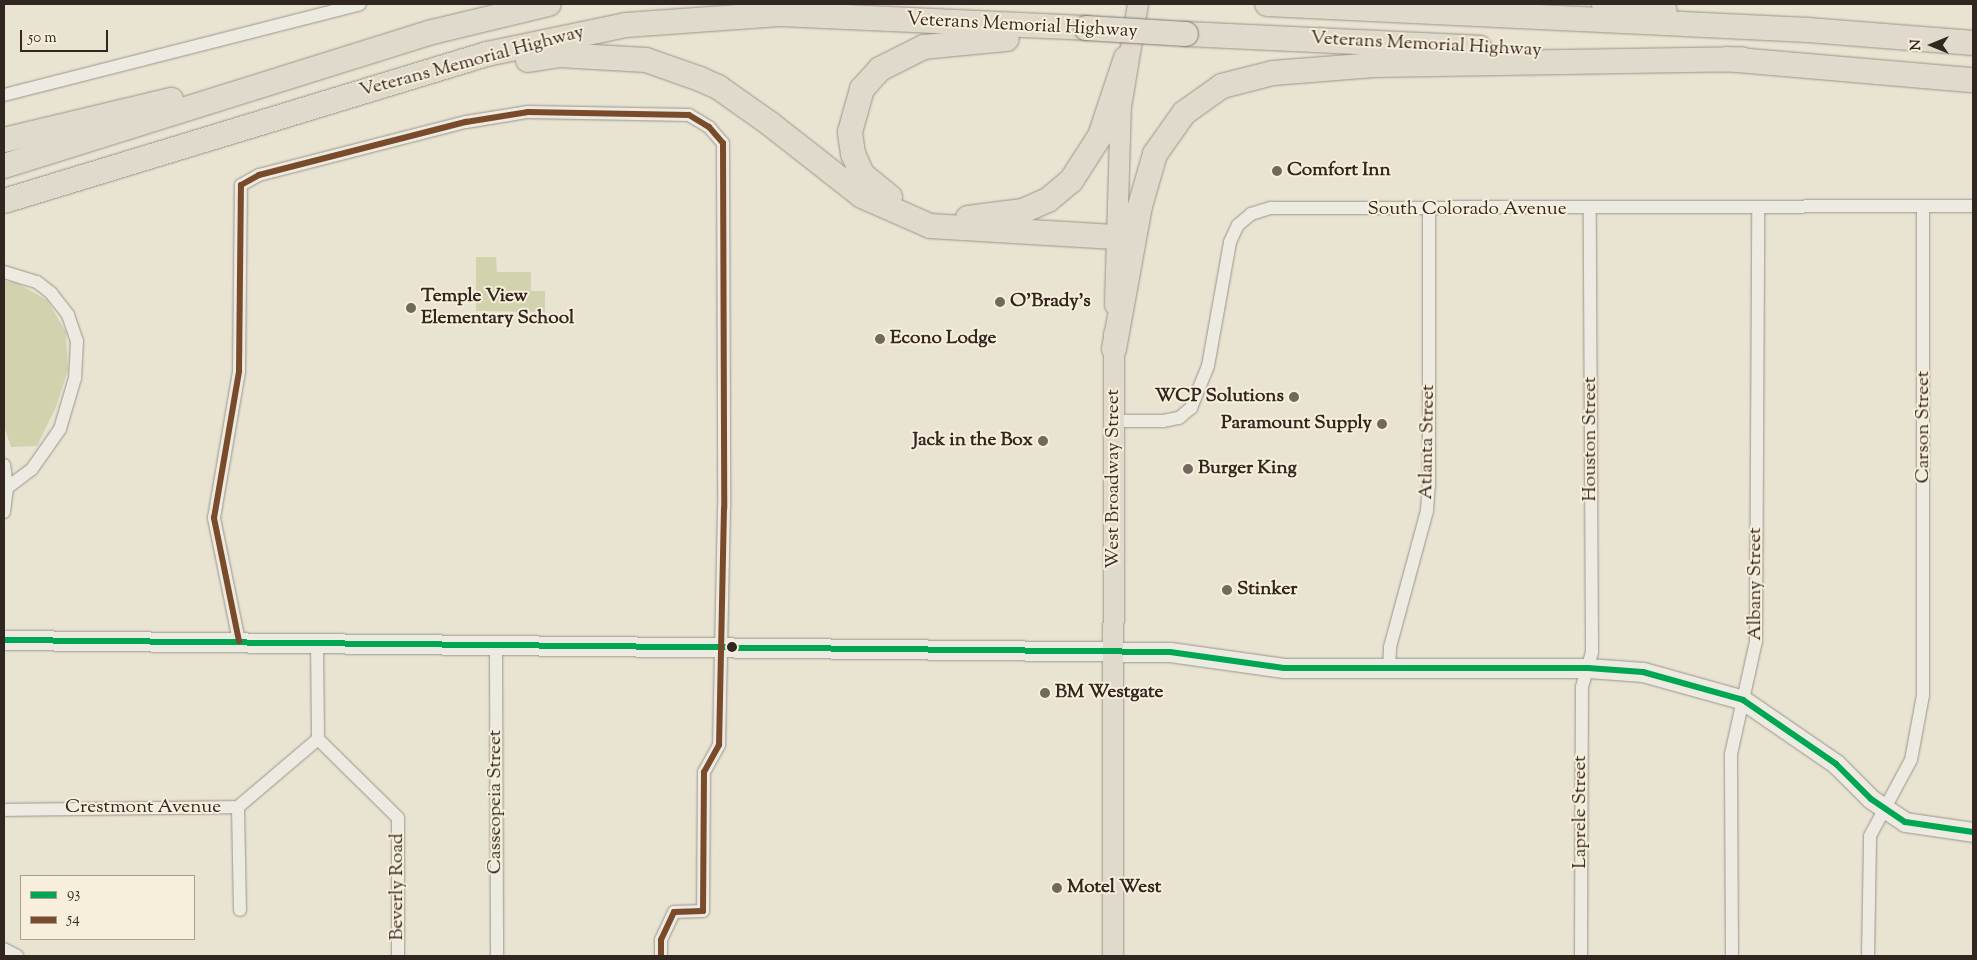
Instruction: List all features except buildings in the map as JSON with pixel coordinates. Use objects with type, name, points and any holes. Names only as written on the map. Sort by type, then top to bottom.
[{"type":"highway","name":"Veterans Memorial Highway","points":[[4,166],[432,32],[549,4]]},
{"type":"highway","name":"Veterans Memorial Highway","points":[[1267,4],[1808,30],[1973,42]]},
{"type":"highway","points":[[1604,4],[1808,30]]},
{"type":"highway","name":"Veterans Memorial Highway","points":[[4,201],[306,107],[487,54],[653,22],[780,14],[1086,33],[1186,34],[1742,59],[1973,80]]},
{"type":"highway","points":[[4,140],[432,32]]},
{"type":"highway","points":[[1086,33],[949,42],[900,56],[880,69],[862,89],[853,110],[850,132],[853,154],[862,174],[883,194],[939,215],[973,218],[1023,211],[1048,200],[1070,181],[1090,155],[1126,58]]},
{"type":"highway","points":[[306,107],[551,56],[646,60],[718,87],[862,196],[911,220],[954,230],[1116,237]]},
{"type":"highway","points":[[1114,349],[1140,206],[1155,154],[1184,113],[1222,86],[1273,73],[1375,65],[1742,59]]},
{"type":"main road","name":"West Broadway Street","points":[[1113,956],[1114,349],[1118,137],[1126,58],[1138,4]]},
{"type":"street","points":[[4,95],[237,37],[360,4]]},
{"type":"street","points":[[239,641],[214,518],[239,371],[241,185],[259,176],[447,127],[528,112],[689,115],[709,127],[722,143],[722,650],[719,745],[704,772],[703,911],[674,912],[661,940],[661,956]]},
{"type":"street","name":"Carson Street","points":[[1868,956],[1870,836],[1911,760],[1923,695],[1923,206]]},
{"type":"street","name":"South Colorado Avenue","points":[[1114,421],[1163,421],[1180,418],[1191,408],[1208,366],[1230,242],[1238,225],[1251,214],[1271,208],[1590,210],[1973,206]]},
{"type":"street","name":"Albany Street","points":[[1732,956],[1731,754],[1756,641],[1758,209]]},
{"type":"street","name":"Atlanta Street","points":[[1389,668],[1390,647],[1428,493],[1429,210]]},
{"type":"street","name":"Houston Street","points":[[1588,668],[1592,652],[1590,210]]},
{"type":"street","points":[[4,272],[37,282],[51,293],[68,315],[77,341],[75,378],[60,429],[32,469],[8,488]]},
{"type":"street","points":[[4,465],[8,488],[4,512]]},
{"type":"street","points":[[4,640],[316,642],[496,648],[1170,652],[1284,668],[1588,668],[1643,672],[1743,700],[1836,764],[1884,808],[1905,822],[1973,832]]},
{"type":"street","points":[[316,642],[318,739]]},
{"type":"street","name":"Casseopeia Street","points":[[496,648],[497,956]]},
{"type":"street","name":"Laprele Street","points":[[1581,956],[1582,687],[1588,668]]},
{"type":"street","name":"Crestmont Avenue","points":[[4,810],[238,807],[318,739]]},
{"type":"street","name":"Beverly Road","points":[[318,739],[398,818],[398,956]]},
{"type":"street","points":[[238,807],[240,910]]},
{"type":"street","points":[[4,948],[17,956]]},
{"type":"green space","points":[[476,257],[496,257],[497,272],[531,272],[531,291],[545,291],[545,312],[476,311]]},
{"type":"green space","points":[[4,281],[17,283],[47,300],[66,332],[68,370],[56,407],[37,446],[11,447],[4,426]]},
{"type":"transit line","name":"54","points":[[239,641],[214,518],[239,371],[241,185],[259,175],[466,122],[528,112],[689,115],[709,127],[723,143],[724,508],[719,745],[704,772],[703,911],[674,912],[661,940],[661,956]]},
{"type":"transit line","name":"93","points":[[4,640],[1170,652],[1284,668],[1588,668],[1643,672],[1743,700],[1836,764],[1871,799],[1905,822],[1973,832]]},
{"type":"place","name":"Comfort Inn","points":[[1277,171]]},
{"type":"place","name":"O'Brady's","points":[[1000,302]]},
{"type":"place","name":"Temple View Elementary School","points":[[411,308]]},
{"type":"place","name":"Econo Lodge","points":[[880,339]]},
{"type":"place","name":"WCP Solutions","points":[[1294,397]]},
{"type":"place","name":"Paramount Supply","points":[[1382,424]]},
{"type":"place","name":"Jack in the Box","points":[[1043,441]]},
{"type":"place","name":"Burger King","points":[[1188,469]]},
{"type":"place","name":"Stinker","points":[[1227,590]]},
{"type":"place","name":"BM Westgate","points":[[1045,693]]},
{"type":"place","name":"Motel West","points":[[1057,888]]}]
